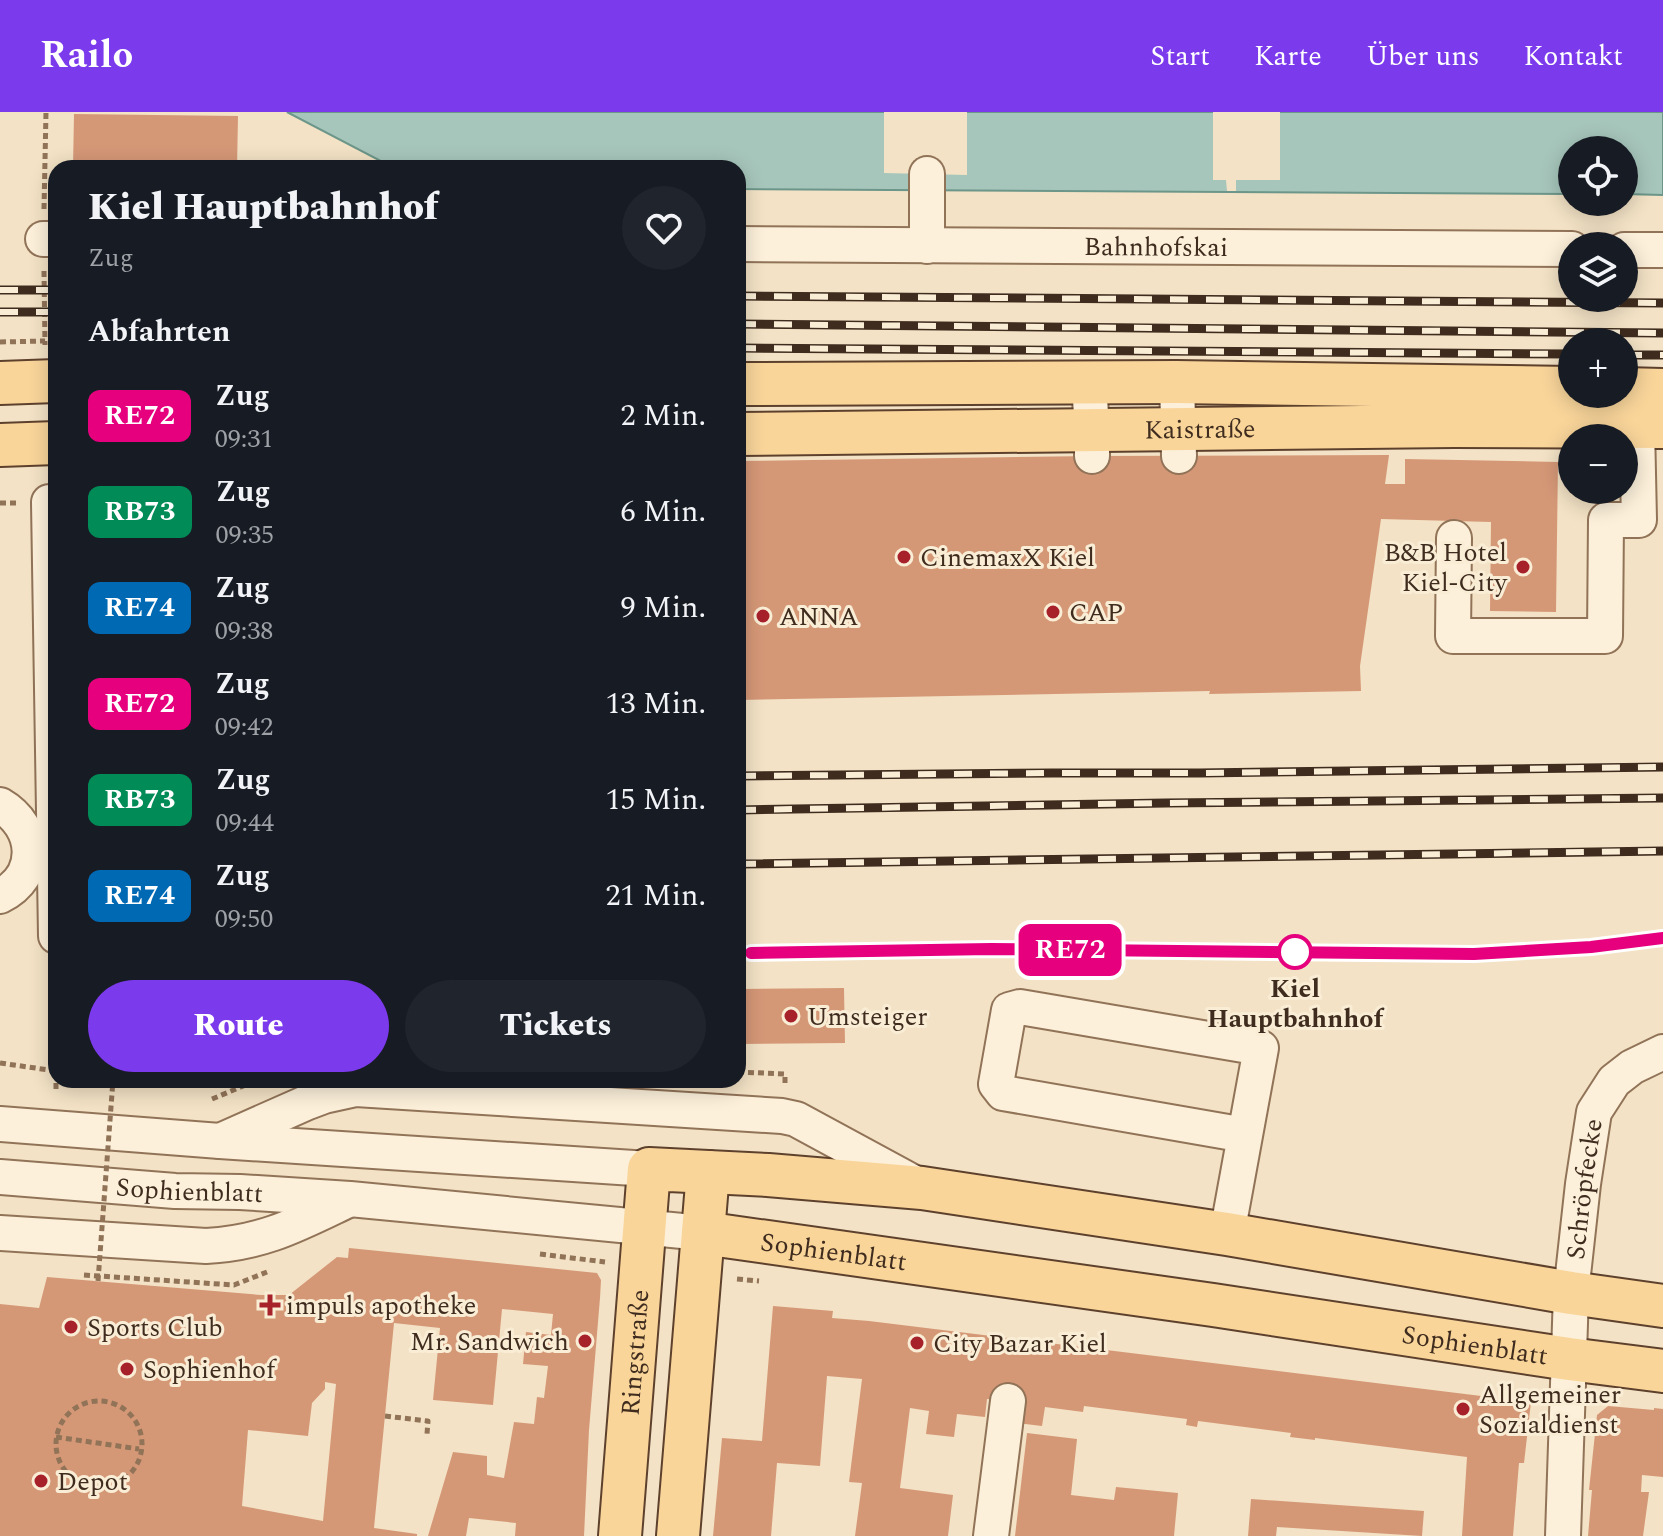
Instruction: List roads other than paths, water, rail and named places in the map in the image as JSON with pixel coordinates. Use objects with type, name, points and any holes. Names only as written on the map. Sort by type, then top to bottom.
[{"type":"main road","points":[[0,383],[48,381]]},
{"type":"main road","name":"Kaistraße","points":[[746,384],[1177,382],[1558,388]]},
{"type":"main road","name":"Kaistraße","points":[[746,434],[1178,443],[1641,414],[1663,390]]},
{"type":"main road","points":[[0,445],[48,443]]},
{"type":"main road","name":"Sophienblatt","points":[[649,1169],[922,1188],[1227,1234],[1663,1306]]},
{"type":"main road","name":"Ringstraße","points":[[620,1536],[649,1169]]},
{"type":"main road","points":[[678,1536],[708,1172]]},
{"type":"main road","name":"Sophienblatt","points":[[703,1233],[1663,1371]]},
{"type":"street","points":[[927,174],[927,231]]},
{"type":"street","name":"Bahnhofskai","points":[[746,243],[927,231],[1558,249]]},
{"type":"street","points":[[1638,250],[1663,250]]},
{"type":"street","points":[[1177,382],[1178,443]]},
{"type":"street","points":[[1089,383],[1092,443]]},
{"type":"street","points":[[1454,538],[1453,636],[1605,636],[1606,520],[1639,520],[1641,414]]},
{"type":"street","points":[[0,805],[18,819],[30,848],[26,871],[13,889],[0,896]]},
{"type":"street","points":[[1227,1234],[1261,1048],[1020,1007],[1009,1010],[996,1084],[1003,1093],[1245,1135]]},
{"type":"street","name":"Schröpfecke","points":[[1563,1536],[1571,1293],[1594,1112],[1614,1081],[1632,1067],[1663,1052]]},
{"type":"street","points":[[220,1141],[308,1102],[356,1089],[787,1110],[922,1188]]},
{"type":"street","name":"Sophienblatt","points":[[0,1124],[649,1169]]},
{"type":"street","name":"Sophienblatt","points":[[0,1177],[175,1191],[350,1199],[703,1233]]},
{"type":"street","name":"Sophienblatt","points":[[17,1234],[175,1245],[231,1245],[280,1232],[350,1199]]},
{"type":"street","points":[[991,1536],[1008,1401]]},
{"type":"water","points":[[287,112],[1663,112],[1663,195],[1638,194],[1638,136],[1558,136],[1558,194],[746,189],[746,160],[379,160]]},
{"type":"railway","points":[[0,290],[48,290]]},
{"type":"railway","points":[[746,296],[1663,303]]},
{"type":"railway","points":[[0,312],[48,312]]},
{"type":"railway","points":[[746,324],[1663,333]]},
{"type":"railway","points":[[746,348],[1558,354]]},
{"type":"railway","points":[[1638,355],[1663,355]]},
{"type":"railway","points":[[746,776],[1663,767]]},
{"type":"railway","points":[[746,810],[1663,798]]},
{"type":"railway","points":[[746,864],[1663,851]]},
{"type":"railway","points":[[746,953],[991,949],[1474,954],[1591,947],[1663,938]]},
{"type":"train","name":"RE72","points":[[751,953],[991,949],[1474,954],[1591,947],[1663,938]]},
{"type":"place","name":"CinemaxX Kiel","points":[[904,557]]},
{"type":"place","name":"B&B Hotel Kiel-City","points":[[1523,567]]},
{"type":"place","name":"CAP","points":[[1053,612]]},
{"type":"place","name":"ANNA","points":[[763,616]]},
{"type":"place","name":"Kiel Hauptbahnhof","points":[[1295,952]]},
{"type":"place","name":"Umsteiger","points":[[791,1016]]},
{"type":"place","name":"impuls apotheke","points":[[270,1305]]},
{"type":"place","name":"Sports Club","points":[[71,1327]]},
{"type":"place","name":"Mr. Sandwich","points":[[585,1341]]},
{"type":"place","name":"City Bazar Kiel","points":[[917,1343]]},
{"type":"place","name":"Sophienhof","points":[[127,1369]]},
{"type":"place","name":"Allgemeiner Sozialdienst","points":[[1463,1409]]},
{"type":"place","name":"Depot","points":[[41,1481]]}]
